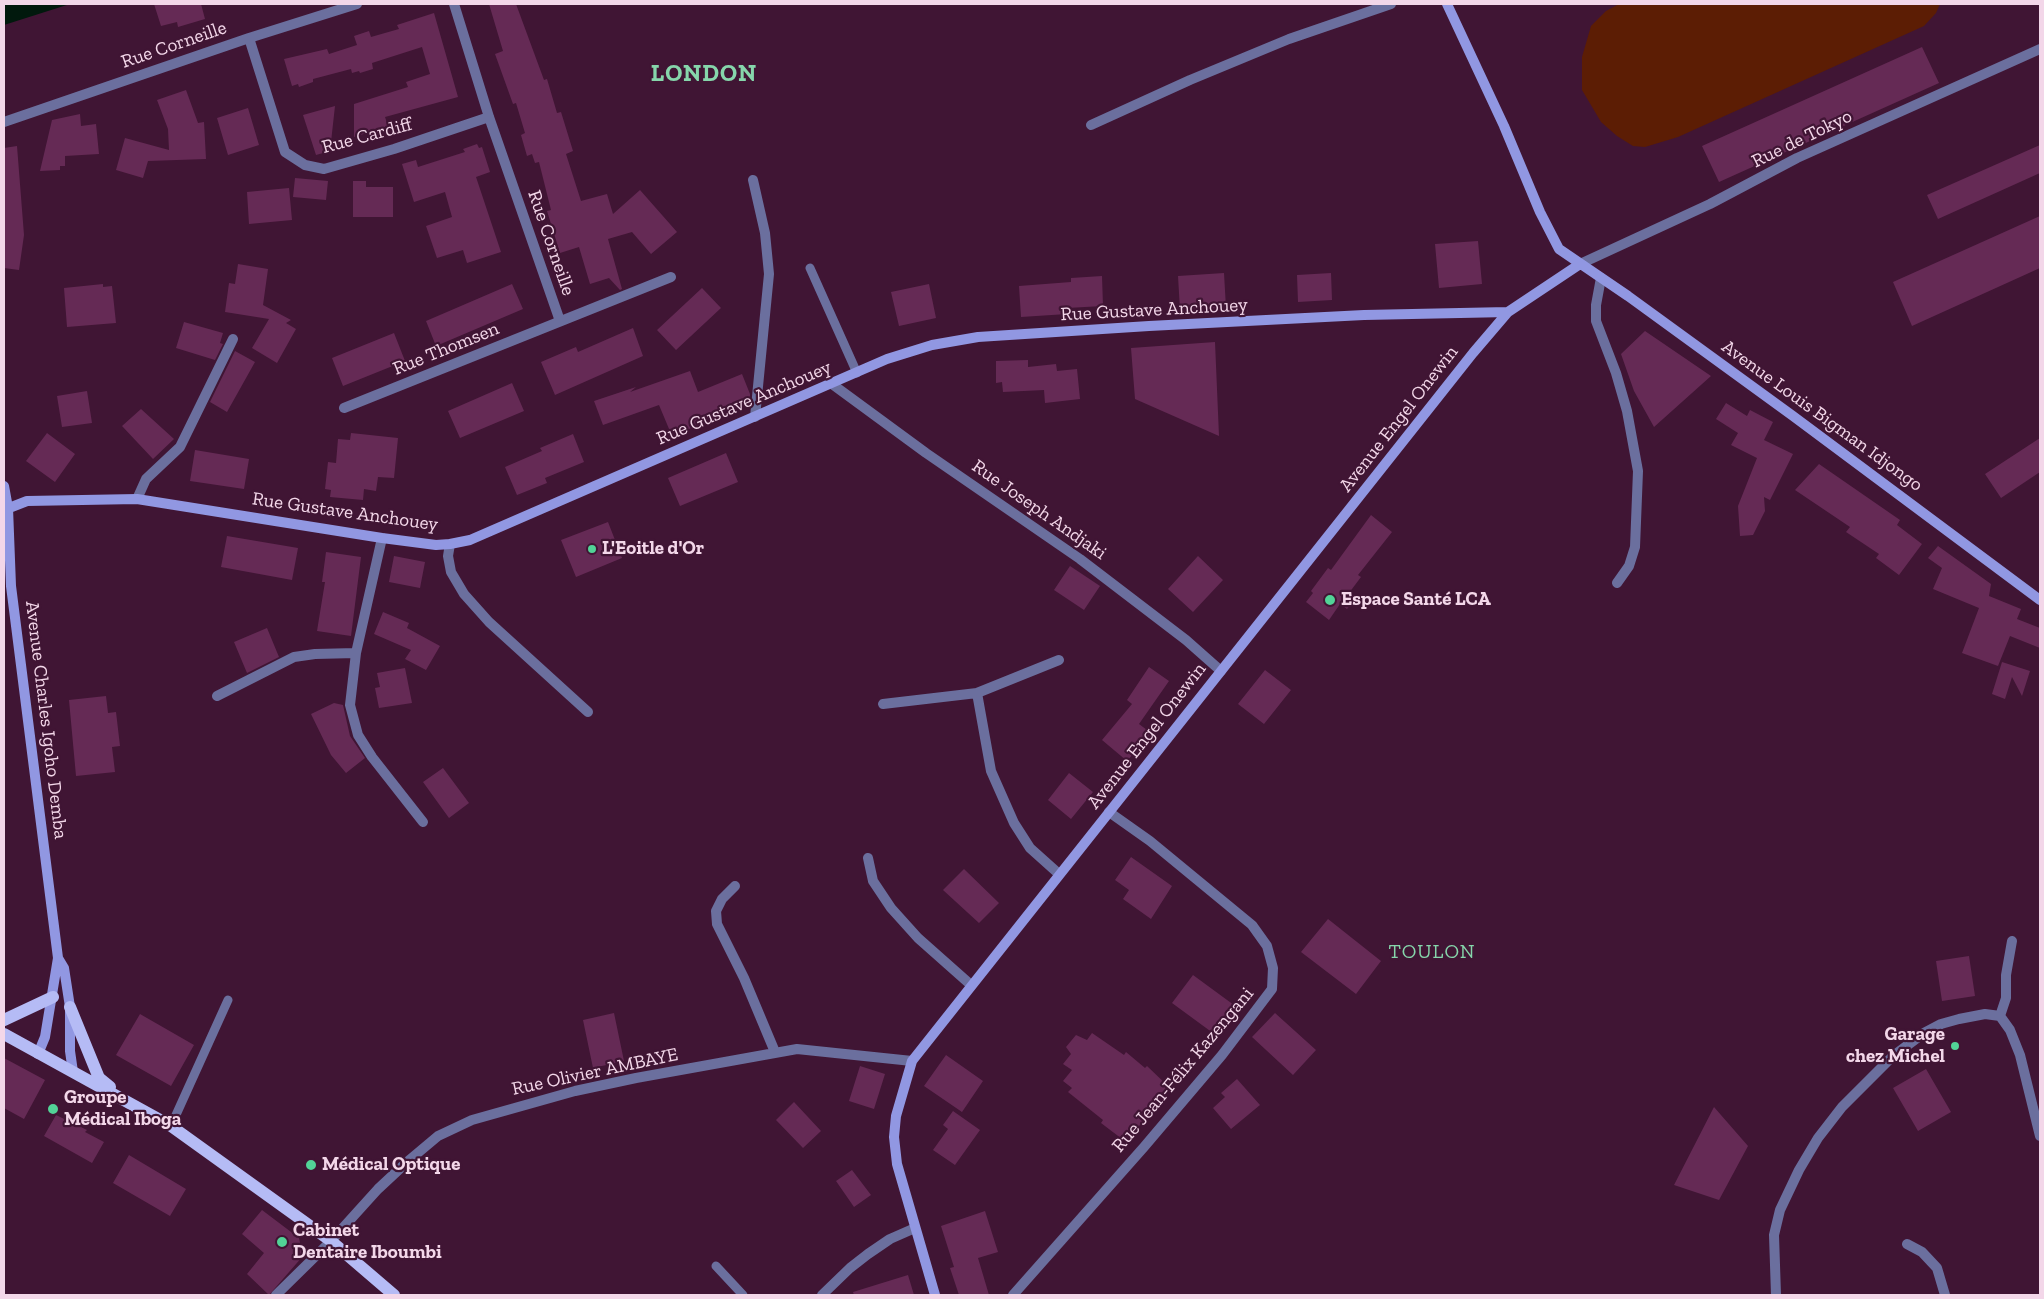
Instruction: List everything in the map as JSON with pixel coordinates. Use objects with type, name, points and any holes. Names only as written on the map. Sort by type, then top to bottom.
[{"type":"main road","points":[[4,1020],[52,997]]},
{"type":"main road","points":[[70,1007],[99,1078],[123,1099]]},
{"type":"main road","points":[[4,1034],[171,1126],[331,1241],[394,1295]]},
{"type":"street","name":"Rue Corneille","points":[[4,122],[249,38],[357,4]]},
{"type":"street","name":"Rue Corneille","points":[[454,4],[489,117],[560,321]]},
{"type":"street","points":[[1091,125],[1190,80],[1288,40],[1391,4]]},
{"type":"street","name":"Avenue Louis Bigman Idjongo","points":[[1447,4],[1504,126],[1540,212],[1559,249],[1862,467],[2040,600]]},
{"type":"street","name":"Rue Cardiff","points":[[249,38],[285,152],[304,165],[324,169],[394,149],[489,117]]},
{"type":"street","name":"Rue de Tokyo","points":[[1580,264],[1710,204],[1797,158],[2040,48]]},
{"type":"street","points":[[753,180],[765,233],[769,274],[755,417]]},
{"type":"street","name":"Avenue Engel Onewin","points":[[935,1295],[897,1164],[894,1137],[901,1094],[912,1061],[1473,353],[1508,312],[1580,264]]},
{"type":"street","name":"Rue Thomsen","points":[[344,408],[671,277]]},
{"type":"street","points":[[1601,278],[1596,305],[1596,321],[1616,373],[1626,410],[1638,471],[1635,547],[1629,566],[1617,582]]},
{"type":"street","name":"Rue Gustave Anchouey","points":[[6,509],[27,501],[137,499],[382,538],[436,545],[450,544],[470,540],[907,352],[957,339],[1319,317],[1508,312]]},
{"type":"street","points":[[137,499],[146,479],[180,447],[233,339]]},
{"type":"street","name":"Rue Joseph Andjaki","points":[[832,384],[926,453],[1080,559],[1186,640],[1221,670]]},
{"type":"street","name":"Avenue Charles Igoho Demba","points":[[4,486],[12,595],[58,958]]},
{"type":"street","points":[[382,538],[356,654],[350,705],[358,736],[423,822]]},
{"type":"street","points":[[450,544],[448,556],[451,572],[464,594],[490,622],[588,712]]},
{"type":"street","points":[[216,696],[294,657],[315,654],[356,654]]},
{"type":"street","points":[[883,704],[977,693],[1059,660]]},
{"type":"street","points":[[977,693],[991,770],[1014,823],[1030,848],[1059,874]]},
{"type":"street","name":"Rue Jean-Félix Kazengani","points":[[1013,1295],[1222,1055],[1272,989],[1273,968],[1267,946],[1252,925],[1150,841],[1109,812]]},
{"type":"street","points":[[868,858],[873,881],[891,908],[918,938],[971,985]]},
{"type":"street","points":[[735,886],[722,899],[716,911],[717,924],[744,978],[775,1052]]},
{"type":"street","points":[[2000,1016],[2006,998],[2006,975],[2012,941]]},
{"type":"street","points":[[38,1054],[45,1037],[58,958]]},
{"type":"street","points":[[58,958],[64,968],[70,1007],[70,1051],[73,1072]]},
{"type":"street","points":[[1776,1295],[1774,1235],[1780,1210],[1808,1154],[1836,1115],[1893,1056],[1924,1032],[1941,1024],[1959,1019],[1985,1014],[2000,1016],[2010,1030],[2020,1055],[2040,1136]]},
{"type":"street","name":"Rue Olivier AMBAYE","points":[[276,1295],[331,1241],[378,1189],[407,1162],[438,1136],[472,1120],[584,1089],[797,1049],[912,1061]]},
{"type":"street","points":[[822,1295],[868,1254],[890,1239],[915,1228]]},
{"type":"street","points":[[1907,1244],[1922,1252],[1937,1268],[1945,1295]]},
{"type":"lane","points":[[810,268],[857,373]]},
{"type":"lane","points":[[171,1126],[228,1000]]},
{"type":"lane","points":[[716,1266],[743,1295]]},
{"type":"shaded area","points":[[4,4],[70,4],[4,25]]},
{"type":"shaded area","points":[[1619,4],[1940,4],[1936,13],[1924,26],[1678,137],[1645,147],[1633,146],[1617,136],[1601,122],[1582,90],[1582,57],[1591,26],[1606,11]]},
{"type":"building","points":[[154,4],[201,4],[205,19],[178,27],[177,22],[161,26]]},
{"type":"building","points":[[489,4],[516,4],[544,80],[547,79],[557,113],[561,112],[573,151],[566,154],[581,201],[607,194],[613,214],[640,190],[677,232],[651,254],[632,232],[608,239],[622,289],[620,290],[609,278],[590,284],[579,247],[560,253],[547,211],[551,210],[539,162],[535,163],[532,154],[527,156],[521,135],[525,133],[516,103],[513,104],[495,54],[503,51]]},
{"type":"building","points":[[434,13],[458,97],[385,117],[388,126],[354,137],[354,104],[408,87],[406,82],[430,74],[422,47],[372,63],[373,69],[360,73],[359,71],[352,73],[351,69],[313,79],[313,82],[299,87],[298,84],[292,86],[284,59],[327,49],[329,54],[357,45],[354,36],[369,31],[371,37],[399,29],[397,25]]},
{"type":"building","points":[[1922,47],[1939,83],[1719,182],[1702,146]]},
{"type":"building","points":[[186,90],[198,123],[204,122],[206,159],[148,161],[143,178],[116,170],[125,138],[169,150],[168,129],[157,100]]},
{"type":"building","points":[[335,106],[330,151],[316,155],[303,115]]},
{"type":"building","points":[[248,108],[259,145],[228,155],[217,118]]},
{"type":"building","points":[[80,114],[81,126],[96,124],[99,154],[65,156],[65,166],[60,166],[60,170],[40,171],[52,120]]},
{"type":"building","points":[[477,144],[479,148],[482,147],[490,172],[476,177],[501,252],[467,263],[463,250],[437,258],[426,226],[452,217],[445,192],[414,202],[402,164],[416,160],[418,167],[465,152],[463,149]]},
{"type":"building","points":[[2040,145],[2040,173],[1938,219],[1927,195]]},
{"type":"building","points":[[17,146],[24,235],[19,270],[4,268],[4,148]]},
{"type":"building","points":[[295,178],[328,181],[326,200],[293,197]]},
{"type":"building","points":[[353,181],[366,181],[366,187],[393,187],[393,217],[353,217]]},
{"type":"building","points":[[289,188],[292,220],[249,224],[247,192]]},
{"type":"building","points":[[2040,216],[2040,268],[1912,326],[1893,282]]},
{"type":"building","points":[[1478,241],[1482,284],[1439,288],[1435,244]]},
{"type":"building","points":[[238,264],[268,269],[263,305],[291,320],[286,323],[296,329],[277,363],[252,348],[269,319],[225,312],[229,283],[235,284]]},
{"type":"building","points":[[1224,273],[1226,308],[1180,310],[1178,276]]},
{"type":"building","points":[[1331,273],[1332,300],[1298,302],[1297,275]]},
{"type":"building","points":[[1102,276],[1103,306],[1067,308],[1067,314],[1021,317],[1019,286],[1071,282],[1071,278]]},
{"type":"building","points":[[103,284],[103,287],[112,286],[116,323],[67,327],[64,288]]},
{"type":"building","points":[[512,284],[523,309],[436,346],[426,321]]},
{"type":"building","points":[[929,284],[936,318],[899,326],[891,292]]},
{"type":"building","points":[[702,288],[721,308],[676,350],[657,330]]},
{"type":"building","points":[[184,322],[223,333],[220,343],[223,344],[215,360],[176,348]]},
{"type":"building","points":[[633,328],[643,356],[555,395],[541,362],[576,347],[578,352]]},
{"type":"building","points":[[1645,331],[1711,376],[1654,427],[1634,391],[1621,354]]},
{"type":"building","points":[[394,333],[405,361],[343,386],[332,358]]},
{"type":"building","points":[[1215,342],[1219,436],[1135,399],[1131,348]]},
{"type":"building","points":[[235,351],[255,362],[227,412],[210,402]]},
{"type":"building","points":[[1028,360],[1028,367],[1056,364],[1057,371],[1077,369],[1080,399],[1045,403],[1044,390],[1003,392],[1002,382],[996,383],[996,361]]},
{"type":"building","points":[[690,371],[698,392],[742,374],[750,394],[750,400],[711,416],[713,419],[672,436],[659,405],[603,425],[594,401],[636,387],[630,392]]},
{"type":"building","points":[[512,383],[524,411],[460,438],[448,411]]},
{"type":"building","points":[[87,391],[92,423],[62,427],[57,396]]},
{"type":"building","points":[[1726,403],[1747,416],[1750,410],[1773,422],[1764,440],[1793,454],[1770,500],[1764,497],[1765,511],[1753,535],[1740,536],[1738,506],[1757,458],[1731,445],[1738,433],[1716,419]]},
{"type":"building","points":[[141,409],[174,439],[153,459],[122,426]]},
{"type":"building","points":[[47,433],[75,454],[55,482],[26,461]]},
{"type":"building","points":[[351,433],[398,438],[394,478],[378,477],[376,491],[364,489],[363,500],[330,497],[331,490],[325,489],[328,462],[336,463],[338,439],[350,440]]},
{"type":"building","points":[[573,434],[584,462],[545,478],[547,483],[517,495],[505,467],[542,451],[540,448]]},
{"type":"building","points":[[2040,438],[2040,472],[2001,498],[1985,474]]},
{"type":"building","points":[[195,450],[249,459],[244,489],[190,481]]},
{"type":"building","points":[[726,453],[738,482],[680,506],[668,478]]},
{"type":"building","points":[[1819,464],[1900,520],[1897,525],[1922,544],[1899,575],[1876,558],[1879,554],[1846,532],[1850,527],[1795,490]]},
{"type":"building","points":[[1371,515],[1392,532],[1358,575],[1361,577],[1349,593],[1356,598],[1347,609],[1340,604],[1329,620],[1306,602],[1313,593],[1311,591],[1328,568],[1331,570]]},
{"type":"building","name":"L'Eoitle d'Or","points":[[608,522],[622,558],[576,577],[561,540]]},
{"type":"building","points":[[227,536],[298,548],[292,580],[221,567]]},
{"type":"building","points":[[1938,546],[1991,584],[1989,596],[2021,609],[2017,619],[2040,628],[2040,648],[2010,636],[1998,666],[1962,653],[1979,608],[1933,589],[1942,568],[1928,558]]},
{"type":"building","points":[[326,552],[361,557],[351,636],[317,631],[325,582],[322,582]]},
{"type":"building","points":[[394,556],[425,562],[420,588],[389,582]]},
{"type":"building","points":[[1198,556],[1223,580],[1193,612],[1168,589]]},
{"type":"building","points":[[1070,566],[1100,586],[1084,610],[1054,590]]},
{"type":"building","points":[[383,612],[409,623],[407,628],[440,646],[426,670],[405,659],[411,650],[374,634]]},
{"type":"building","points":[[267,628],[279,657],[247,673],[234,642]]},
{"type":"building","points":[[2002,662],[2030,671],[2022,696],[2012,677],[2005,699],[1992,694]]},
{"type":"building","points":[[1149,667],[1169,681],[1139,724],[1151,733],[1127,761],[1102,740],[1132,704],[1127,700]]},
{"type":"building","points":[[405,668],[412,703],[379,708],[375,688],[380,687],[377,673]]},
{"type":"building","points":[[1265,670],[1291,690],[1264,724],[1238,704]]},
{"type":"building","points":[[106,696],[108,713],[116,712],[120,746],[112,747],[115,772],[76,776],[69,700]]},
{"type":"building","points":[[334,703],[343,705],[350,736],[365,758],[346,773],[331,755],[311,714]]},
{"type":"building","points":[[443,768],[469,803],[449,818],[423,782]]},
{"type":"building","points":[[1069,773],[1093,792],[1071,819],[1048,800]]},
{"type":"building","points":[[1131,857],[1172,886],[1151,919],[1123,899],[1129,890],[1115,880]]},
{"type":"building","points":[[964,869],[999,903],[979,923],[943,890]]},
{"type":"building","points":[[1328,919],[1381,961],[1356,994],[1301,952]]},
{"type":"building","points":[[1969,956],[1975,996],[1942,1001],[1936,961]]},
{"type":"building","points":[[1193,975],[1238,1008],[1217,1036],[1172,1003]]},
{"type":"building","points":[[614,1013],[624,1061],[593,1068],[583,1020]]},
{"type":"building","points":[[1275,1013],[1316,1050],[1293,1075],[1252,1037]]},
{"type":"building","points":[[140,1014],[194,1045],[171,1086],[116,1055]]},
{"type":"building","points":[[1092,1033],[1124,1055],[1126,1052],[1145,1068],[1147,1066],[1170,1088],[1126,1142],[1101,1123],[1103,1120],[1068,1092],[1072,1088],[1063,1081],[1072,1070],[1063,1064],[1071,1054],[1066,1047],[1076,1035],[1087,1040]]},
{"type":"building","points":[[946,1055],[983,1081],[962,1112],[924,1086]]},
{"type":"building","points":[[4,1058],[45,1080],[24,1119],[4,1108]]},
{"type":"building","points":[[860,1066],[885,1074],[874,1109],[849,1101]]},
{"type":"building","points":[[1926,1069],[1951,1112],[1918,1131],[1893,1088]]},
{"type":"building","points":[[1237,1079],[1260,1105],[1231,1129],[1213,1108],[1225,1097],[1221,1093]]},
{"type":"building","points":[[794,1102],[821,1131],[803,1148],[776,1120]]},
{"type":"building","points":[[1714,1107],[1748,1146],[1719,1200],[1674,1185]]},
{"type":"building","points":[[953,1111],[980,1130],[955,1165],[933,1150],[948,1129],[943,1125]]},
{"type":"building","points":[[56,1115],[87,1130],[85,1132],[104,1142],[92,1163],[44,1136]]},
{"type":"building","points":[[129,1155],[186,1189],[170,1216],[113,1183]]},
{"type":"building","points":[[852,1170],[871,1195],[854,1207],[836,1181]]},
{"type":"building","points":[[262,1210],[299,1238],[303,1256],[269,1295],[247,1274],[264,1253],[242,1234]]},
{"type":"building","points":[[985,1211],[998,1252],[978,1258],[989,1295],[959,1295],[950,1268],[954,1267],[941,1226]]},
{"type":"building","points":[[908,1275],[914,1295],[854,1295],[853,1292]]},
{"type":"place","name":"L'Eoitle d'Or","points":[[592,549]]},
{"type":"place","name":"Espace Santé LCA","points":[[1330,600]]},
{"type":"place","name":"Garage chez Michel","points":[[1955,1046]]},
{"type":"place","name":"Groupe Médical Iboga","points":[[53,1109]]},
{"type":"place","name":"Médical Optique","points":[[311,1165]]},
{"type":"place","name":"Cabinet Dentaire Iboumbi","points":[[282,1242]]},
{"type":"district","name":"LONDON","points":[[704,74]]},
{"type":"district","name":"TOULON","points":[[1432,952]]}]
